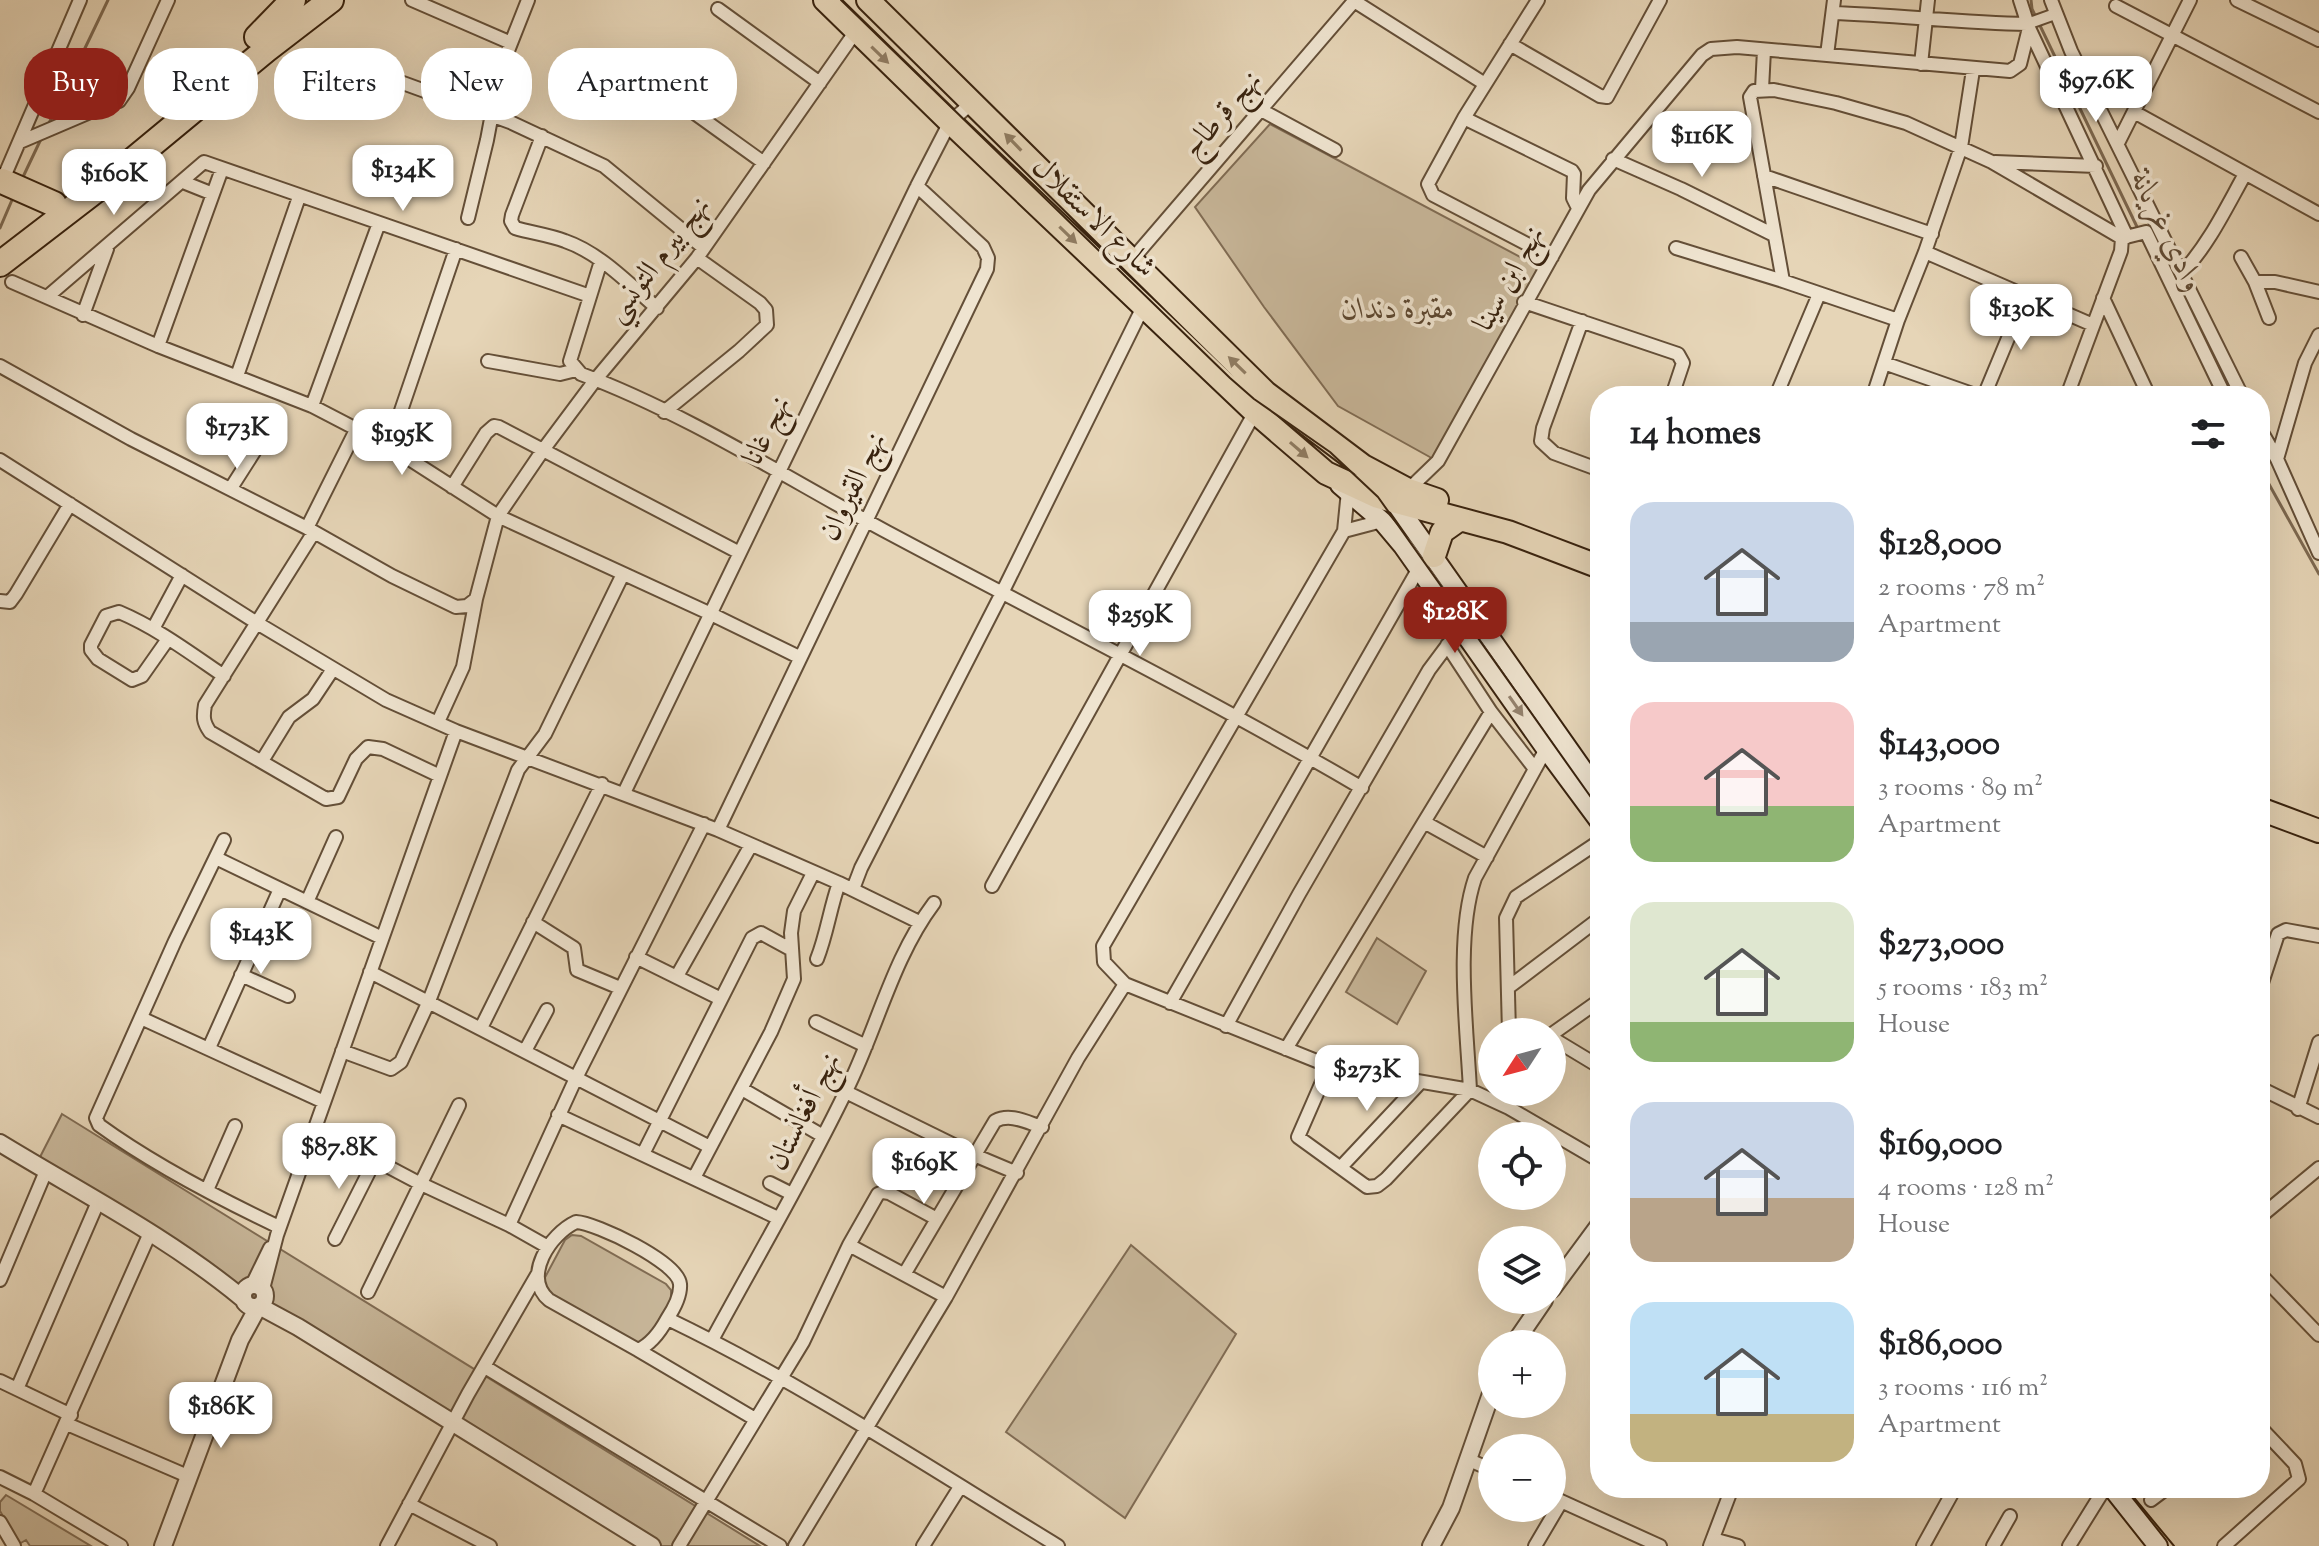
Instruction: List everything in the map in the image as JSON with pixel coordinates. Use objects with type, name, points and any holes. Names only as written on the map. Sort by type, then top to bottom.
[{"type":"highway","points":[[262,44],[293,0]]},
{"type":"highway","points":[[6,273],[262,44],[305,0]]},
{"type":"highway","points":[[0,247],[262,44],[331,0]]},
{"type":"highway","points":[[262,44],[308,28],[347,0]]},
{"type":"highway","name":"شارع الاستقلال","points":[[825,0],[1255,412],[1326,473],[1402,496]]},
{"type":"highway","name":"شارع الاستقلال","points":[[868,0],[1266,393],[1402,496]]},
{"type":"highway","points":[[1,183],[54,204]]},
{"type":"highway","points":[[1402,496],[1459,520],[1508,532],[1590,563]]},
{"type":"highway","points":[[1402,496],[1590,554]]},
{"type":"highway","points":[[1427,562],[1442,532],[1459,520]]},
{"type":"highway","points":[[2270,802],[2319,820]]},
{"type":"highway","points":[[2270,813],[2319,831]]},
{"type":"main road","points":[[1326,473],[1427,562],[1590,780]]},
{"type":"main road","points":[[1402,496],[1427,562],[1461,627],[1590,808]]},
{"type":"main road","points":[[2120,1498],[2158,1546]]},
{"type":"street","points":[[60,48],[80,0]]},
{"type":"street","points":[[128,87],[168,0]]},
{"type":"street","points":[[412,0],[511,43]]},
{"type":"street","points":[[509,48],[528,0]]},
{"type":"street","points":[[1355,0],[1485,84]]},
{"type":"street","name":"نهج قرطاج","points":[[1130,262],[1355,0]]},
{"type":"street","points":[[1538,0],[1464,118],[1428,184],[1433,195],[1552,257]]},
{"type":"street","points":[[1510,44],[1600,96],[1607,97],[1660,0]]},
{"type":"street","points":[[1881,15],[1882,0]]},
{"type":"street","points":[[1921,64],[1928,0]]},
{"type":"street","points":[[2020,0],[2028,26],[2096,166],[2125,238],[2071,386]]},
{"type":"street","points":[[2051,0],[2055,14],[2237,386]]},
{"type":"street","points":[[2118,143],[2190,0]]},
{"type":"street","points":[[2237,0],[2319,40]]},
{"type":"street","points":[[1827,55],[1833,6],[1881,15],[2028,26],[2055,14]]},
{"type":"street","points":[[2116,6],[2170,37],[2319,112]]},
{"type":"street","points":[[718,9],[820,83]]},
{"type":"street","name":"نهج ابن سينا","points":[[1402,496],[1438,461],[1578,208],[1613,159],[1694,62],[1711,49],[1737,47],[2010,71],[2020,64],[2028,26]]},
{"type":"street","name":"نهج بيرم التونسي","points":[[438,722],[463,667],[476,599],[498,516],[596,379],[700,253],[856,31]]},
{"type":"street","points":[[1762,89],[1764,50]]},
{"type":"street","points":[[1876,386],[1961,147],[1973,70]]},
{"type":"street","points":[[1783,281],[1750,97],[1754,91],[1762,89],[1850,107],[1906,123],[1992,162],[2125,238],[2159,227]]},
{"type":"street","name":"نهج غانا","points":[[624,793],[917,186],[950,122],[973,102]]},
{"type":"street","points":[[1261,110],[1335,150]]},
{"type":"street","points":[[2134,112],[2319,214]]},
{"type":"street","points":[[1464,118],[1572,171],[1573,198],[1578,208]]},
{"type":"street","points":[[1,183],[29,120]]},
{"type":"street","points":[[20,142],[72,120]]},
{"type":"street","points":[[468,218],[491,120]]},
{"type":"street","points":[[504,120],[604,166],[766,310],[767,325],[664,412]]},
{"type":"street","points":[[704,120],[764,163]]},
{"type":"street","points":[[542,136],[512,215],[512,224],[524,231],[565,241],[601,261],[657,308]]},
{"type":"street","points":[[1613,159],[1774,235]]},
{"type":"street","points":[[47,297],[204,162],[590,296]]},
{"type":"street","points":[[1992,162],[2096,166]]},
{"type":"street","points":[[158,346],[222,169]]},
{"type":"street","points":[[2182,273],[2194,261],[2245,174]]},
{"type":"street","points":[[1764,176],[1932,234]]},
{"type":"street","points":[[183,182],[213,194]]},
{"type":"street","name":"نهج القيروان","points":[[718,830],[987,269],[988,258],[983,247],[917,186]]},
{"type":"street","points":[[237,376],[299,197]]},
{"type":"street","points":[[312,406],[379,223]]},
{"type":"street","points":[[2146,232],[2220,386]]},
{"type":"street","points":[[83,315],[108,246]]},
{"type":"street","points":[[1676,248],[1898,320]]},
{"type":"street","points":[[389,446],[456,249]]},
{"type":"street","points":[[1925,252],[2093,325]]},
{"type":"street","points":[[2241,257],[2269,318]]},
{"type":"street","points":[[601,261],[570,361],[576,370],[664,412],[1235,715],[1362,788]]},
{"type":"street","points":[[6,273],[83,315],[312,406],[389,446],[498,516],[799,657]]},
{"type":"street","points":[[2255,282],[2275,282],[2319,292]]},
{"type":"street","points":[[853,889],[1155,286]]},
{"type":"street","points":[[1780,386],[1819,294]]},
{"type":"street","points":[[1985,386],[2026,295]]},
{"type":"street","points":[[2103,298],[2144,386]]},
{"type":"street","points":[[1524,302],[1678,354],[1683,363],[1675,386]]},
{"type":"street","points":[[1582,321],[1541,441],[1554,453],[1590,466]]},
{"type":"street","points":[[2277,459],[2305,363],[2319,335]]},
{"type":"street","points":[[488,361],[560,374],[576,370]]},
{"type":"street","points":[[1884,363],[1952,386]]},
{"type":"street","points":[[2305,363],[2319,371]]},
{"type":"street","points":[[0,366],[131,439],[231,488],[392,576],[456,607],[467,606],[476,599]]},
{"type":"street","points":[[992,886],[1255,412]]},
{"type":"street","points":[[452,487],[486,433],[494,426],[738,552]]},
{"type":"street","points":[[357,428],[310,530],[257,623],[205,705],[203,717],[210,732],[326,799],[338,797],[356,759],[368,747],[383,749],[440,776]]},
{"type":"street","points":[[231,488],[259,444]]},
{"type":"street","points":[[2270,447],[2319,553]]},
{"type":"street","points":[[0,460],[257,623],[386,700],[456,731],[704,824],[853,889],[919,922]]},
{"type":"street","points":[[1348,491],[1344,531],[1103,946],[1104,962],[1125,984],[1329,1066],[1419,1084],[1470,1090],[1509,1108],[1590,1155]]},
{"type":"street","points":[[0,601],[10,602],[16,594],[70,504]]},
{"type":"street","points":[[1344,531],[1382,521]]},
{"type":"street","points":[[1170,1003],[1427,562]]},
{"type":"street","points":[[342,1051],[395,1069],[401,1062],[429,1001],[512,784],[545,734],[623,574]]},
{"type":"street","points":[[153,629],[182,575]]},
{"type":"street","points":[[168,639],[142,676],[132,680],[98,659],[91,650],[102,621],[111,613],[119,612],[153,629],[224,676]]},
{"type":"street","points":[[1226,1026],[1429,670],[1461,627]]},
{"type":"street","points":[[1447,645],[1491,712],[1535,769]]},
{"type":"street","points":[[262,761],[289,717],[313,699],[333,669]]},
{"type":"street","points":[[1286,1049],[1491,712]]},
{"type":"street","points":[[163,1546],[240,1340],[456,731]]},
{"type":"street","points":[[1329,1066],[1298,1137],[1367,1187],[1377,1186],[1470,1090],[1465,984],[1468,908],[1475,878],[1546,749]]},
{"type":"street","points":[[481,1028],[602,784]]},
{"type":"street","points":[[1424,822],[1487,857]]},
{"type":"street","points":[[509,1225],[558,1115],[704,824]]},
{"type":"street","points":[[307,902],[336,837]]},
{"type":"street","points":[[224,840],[96,1118],[105,1130],[278,1231]]},
{"type":"street","points":[[677,976],[751,845]]},
{"type":"street","points":[[1509,1018],[1506,918],[1509,907],[1516,897],[1590,848]]},
{"type":"street","points":[[216,858],[382,938]]},
{"type":"street","points":[[694,1178],[771,1032],[794,979],[794,911],[813,873]]},
{"type":"street","points":[[817,959],[839,883]]},
{"type":"street","points":[[209,1048],[280,889]]},
{"type":"street","name":"نهج أفغانستان","points":[[712,1340],[846,1092],[919,922],[934,903]]},
{"type":"street","points":[[533,922],[574,948],[577,970],[620,988]]},
{"type":"street","points":[[1509,987],[1590,926]]},
{"type":"street","points":[[2270,958],[2278,934],[2286,930],[2319,936]]},
{"type":"street","points":[[643,1154],[752,938],[761,933],[792,950]]},
{"type":"street","points":[[636,957],[721,999]]},
{"type":"street","points":[[370,972],[710,1147]]},
{"type":"street","points":[[241,975],[288,996]]},
{"type":"street","points":[[795,1546],[946,1297],[1078,1058],[1125,984]]},
{"type":"street","points":[[1566,1026],[1590,1008]]},
{"type":"street","points":[[525,1051],[547,1010]]},
{"type":"street","points":[[141,1018],[324,1102]]},
{"type":"street","points":[[816,1022],[866,1046]]},
{"type":"street","points":[[2298,1109],[2319,1042]]},
{"type":"street","points":[[1566,1045],[1590,1061]]},
{"type":"street","points":[[1341,1167],[1419,1084]]},
{"type":"street","points":[[742,1089],[823,1136]]},
{"type":"street","points":[[846,1092],[1017,1173]]},
{"type":"street","points":[[2270,1097],[2319,1117]]},
{"type":"street","points":[[368,1292],[459,1105]]},
{"type":"street","points":[[558,1115],[778,1218]]},
{"type":"street","points":[[905,1273],[995,1121],[1004,1116],[1042,1127]]},
{"type":"street","points":[[207,1190],[235,1126]]},
{"type":"street","points":[[315,1128],[548,1247]]},
{"type":"street","points":[[0,1143],[254,1296],[298,1327],[652,1546]]},
{"type":"street","points":[[335,1239],[375,1160]]},
{"type":"street","points":[[2270,1209],[2319,1168]]},
{"type":"street","points":[[0,1280],[4,1263],[46,1171]]},
{"type":"street","points":[[770,1183],[792,1194]]},
{"type":"street","points":[[679,1546],[803,1342],[874,1200],[883,1192],[937,1219]]},
{"type":"street","points":[[17,1389],[98,1202]]},
{"type":"street","points":[[387,1546],[452,1423],[537,1275],[548,1247],[565,1227],[576,1222],[587,1223],[665,1263],[675,1272],[680,1284],[675,1306],[651,1341],[638,1350]]},
{"type":"street","points":[[34,1494],[150,1233]]},
{"type":"street","points":[[1566,1270],[1590,1238]]},
{"type":"street","points":[[849,1245],[946,1297]]},
{"type":"street","points":[[537,1275],[539,1287],[549,1300],[755,1419]]},
{"type":"street","points":[[2270,1284],[2319,1335]]},
{"type":"street","points":[[668,1319],[712,1340],[867,1429],[1058,1546]]},
{"type":"street","points":[[485,1367],[780,1546]]},
{"type":"street","points":[[0,1381],[69,1419],[190,1477]]},
{"type":"street","points":[[1431,1546],[1451,1508],[1482,1418]]},
{"type":"street","points":[[2224,1546],[2299,1479],[2295,1464],[2270,1438]]},
{"type":"street","points":[[1467,1459],[1478,1464]]},
{"type":"street","points":[[0,1477],[121,1546]]},
{"type":"street","points":[[923,1546],[960,1487]]},
{"type":"street","points":[[1728,1498],[1711,1542],[1738,1546]]},
{"type":"street","points":[[1923,1546],[1949,1498]]},
{"type":"street","points":[[2069,1546],[2099,1498]]},
{"type":"street","points":[[409,1504],[490,1546]]},
{"type":"street","points":[[1566,1504],[1660,1546]]},
{"type":"street","points":[[1993,1546],[2010,1516]]},
{"type":"street","points":[[0,1522],[14,1546]]},
{"type":"street","points":[[1535,1546],[1546,1522]]},
{"type":"green space","name":"مقبرة دندان","points":[[1270,124],[1539,267],[1437,461],[1338,406],[1195,207]]},
{"type":"green space","points":[[1377,938],[1426,971],[1397,1024],[1346,992]]},
{"type":"green space","points":[[62,1114],[760,1546],[653,1546],[38,1161]]},
{"type":"green space","points":[[572,1235],[581,1236],[666,1284],[671,1290],[671,1300],[647,1340],[631,1344],[550,1297],[542,1283],[565,1240]]},
{"type":"green space","points":[[1131,1245],[1236,1334],[1125,1518],[1006,1432]]},
{"type":"green space","points":[[6,1495],[91,1546],[30,1546],[26,1540],[19,1544],[0,1511],[0,1502]]},
{"type":"waterway","points":[[85,48],[108,0]]},
{"type":"waterway","name":"وادي غريانة","points":[[2031,0],[2032,9],[2139,231]]},
{"type":"waterway","points":[[48,125],[51,120]]},
{"type":"waterway","points":[[22,179],[41,139]]},
{"type":"waterway","points":[[0,228],[12,200]]},
{"type":"waterway","name":"وادي غريانة","points":[[2270,486],[2319,574]]},
{"type":"tram line","points":[[841,0],[1230,378],[1254,399],[1330,452],[1378,497],[1590,796]]},
{"type":"tram line","points":[[2134,1498],[2174,1546]]}]
